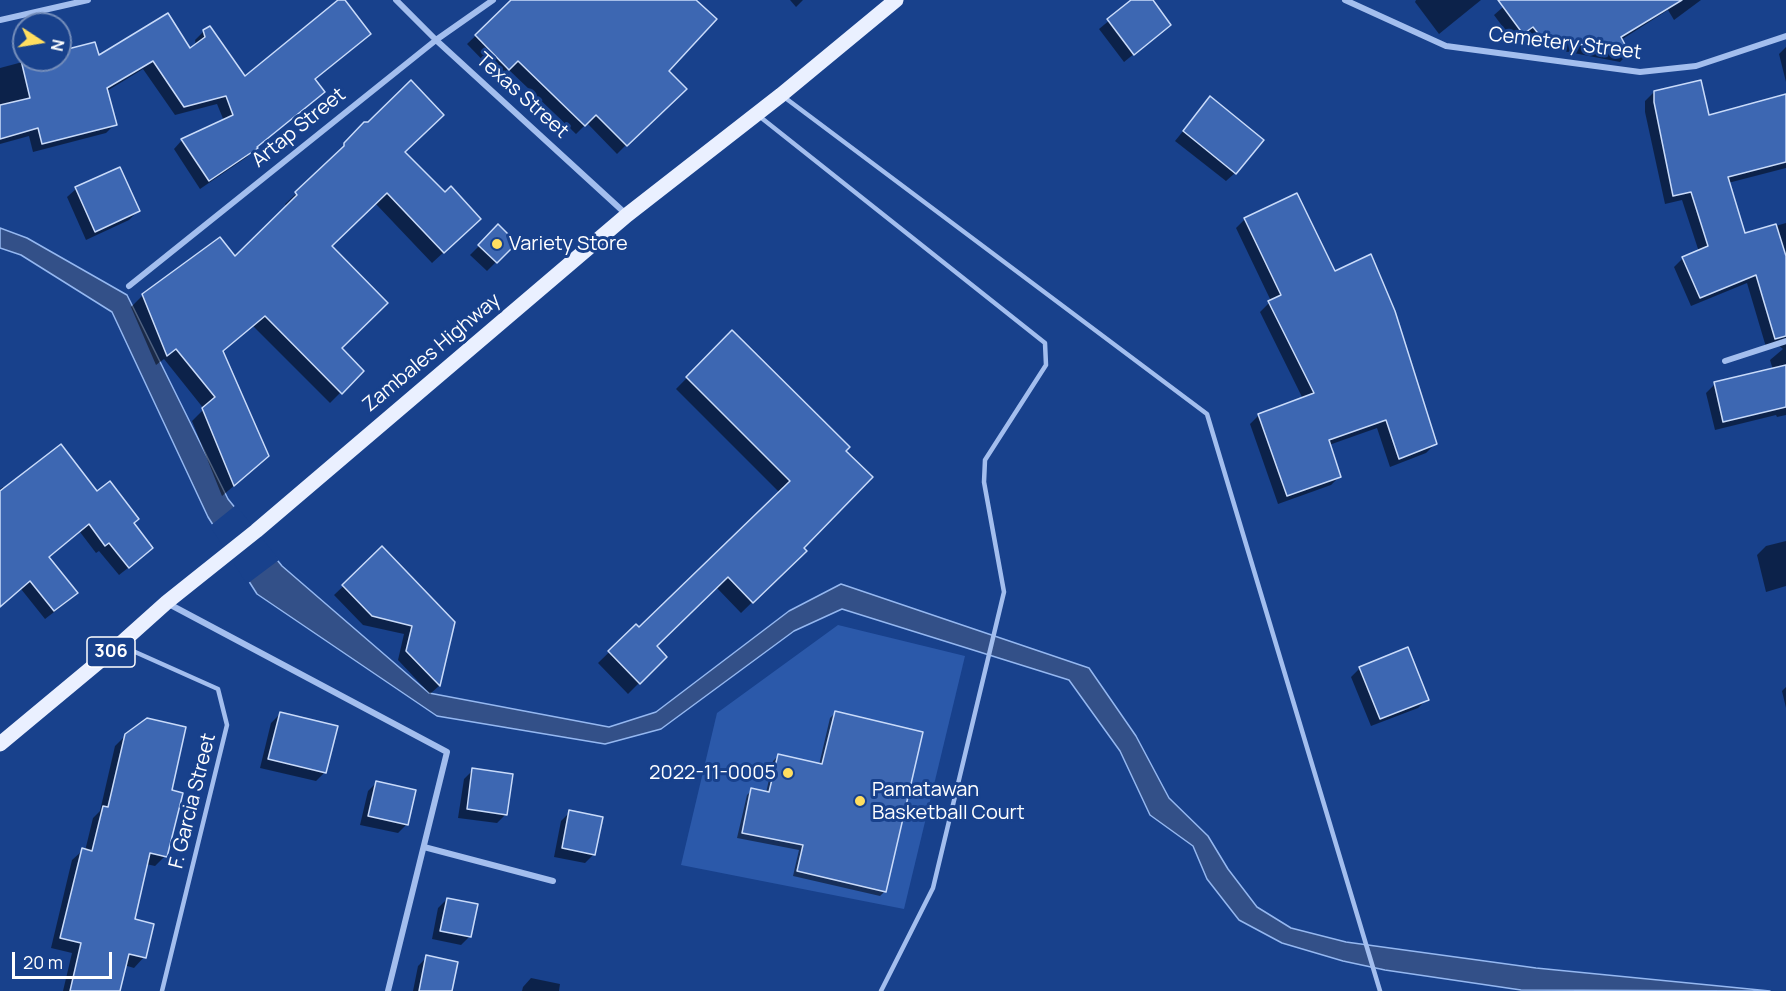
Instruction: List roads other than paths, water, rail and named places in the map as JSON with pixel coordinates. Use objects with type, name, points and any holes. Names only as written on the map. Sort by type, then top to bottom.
[{"type":"main road","name":"Zambales Highway","points":[[0,744],[119,645],[166,602],[256,531],[627,215],[896,0]]},
{"type":"street","points":[[0,20],[88,0]]},
{"type":"street","name":"Texas Street","points":[[396,0],[436,40],[627,215]]},
{"type":"street","name":"Artap Street","points":[[129,286],[436,40],[493,0]]},
{"type":"street","name":"Cemetery Street","points":[[1345,0],[1446,46],[1640,72],[1696,66],[1786,36]]},
{"type":"street","points":[[1725,361],[1786,341]]},
{"type":"street","points":[[166,602],[447,752],[388,991]]},
{"type":"street","points":[[424,847],[553,881]]},
{"type":"lane","points":[[781,94],[1207,414],[1380,991]]},
{"type":"lane","points":[[756,114],[1045,343],[1046,365],[985,460],[984,482],[1004,592],[933,888],[881,991]]},
{"type":"lane","name":"F. Garcia Street","points":[[119,645],[218,689],[227,725],[162,991]]},
{"type":"place","name":"Variety Store","points":[[497,244]]},
{"type":"place","name":"2022-11-0005","points":[[788,773]]},
{"type":"place","name":"Pamatawan Basketball Court","points":[[860,801]]}]
